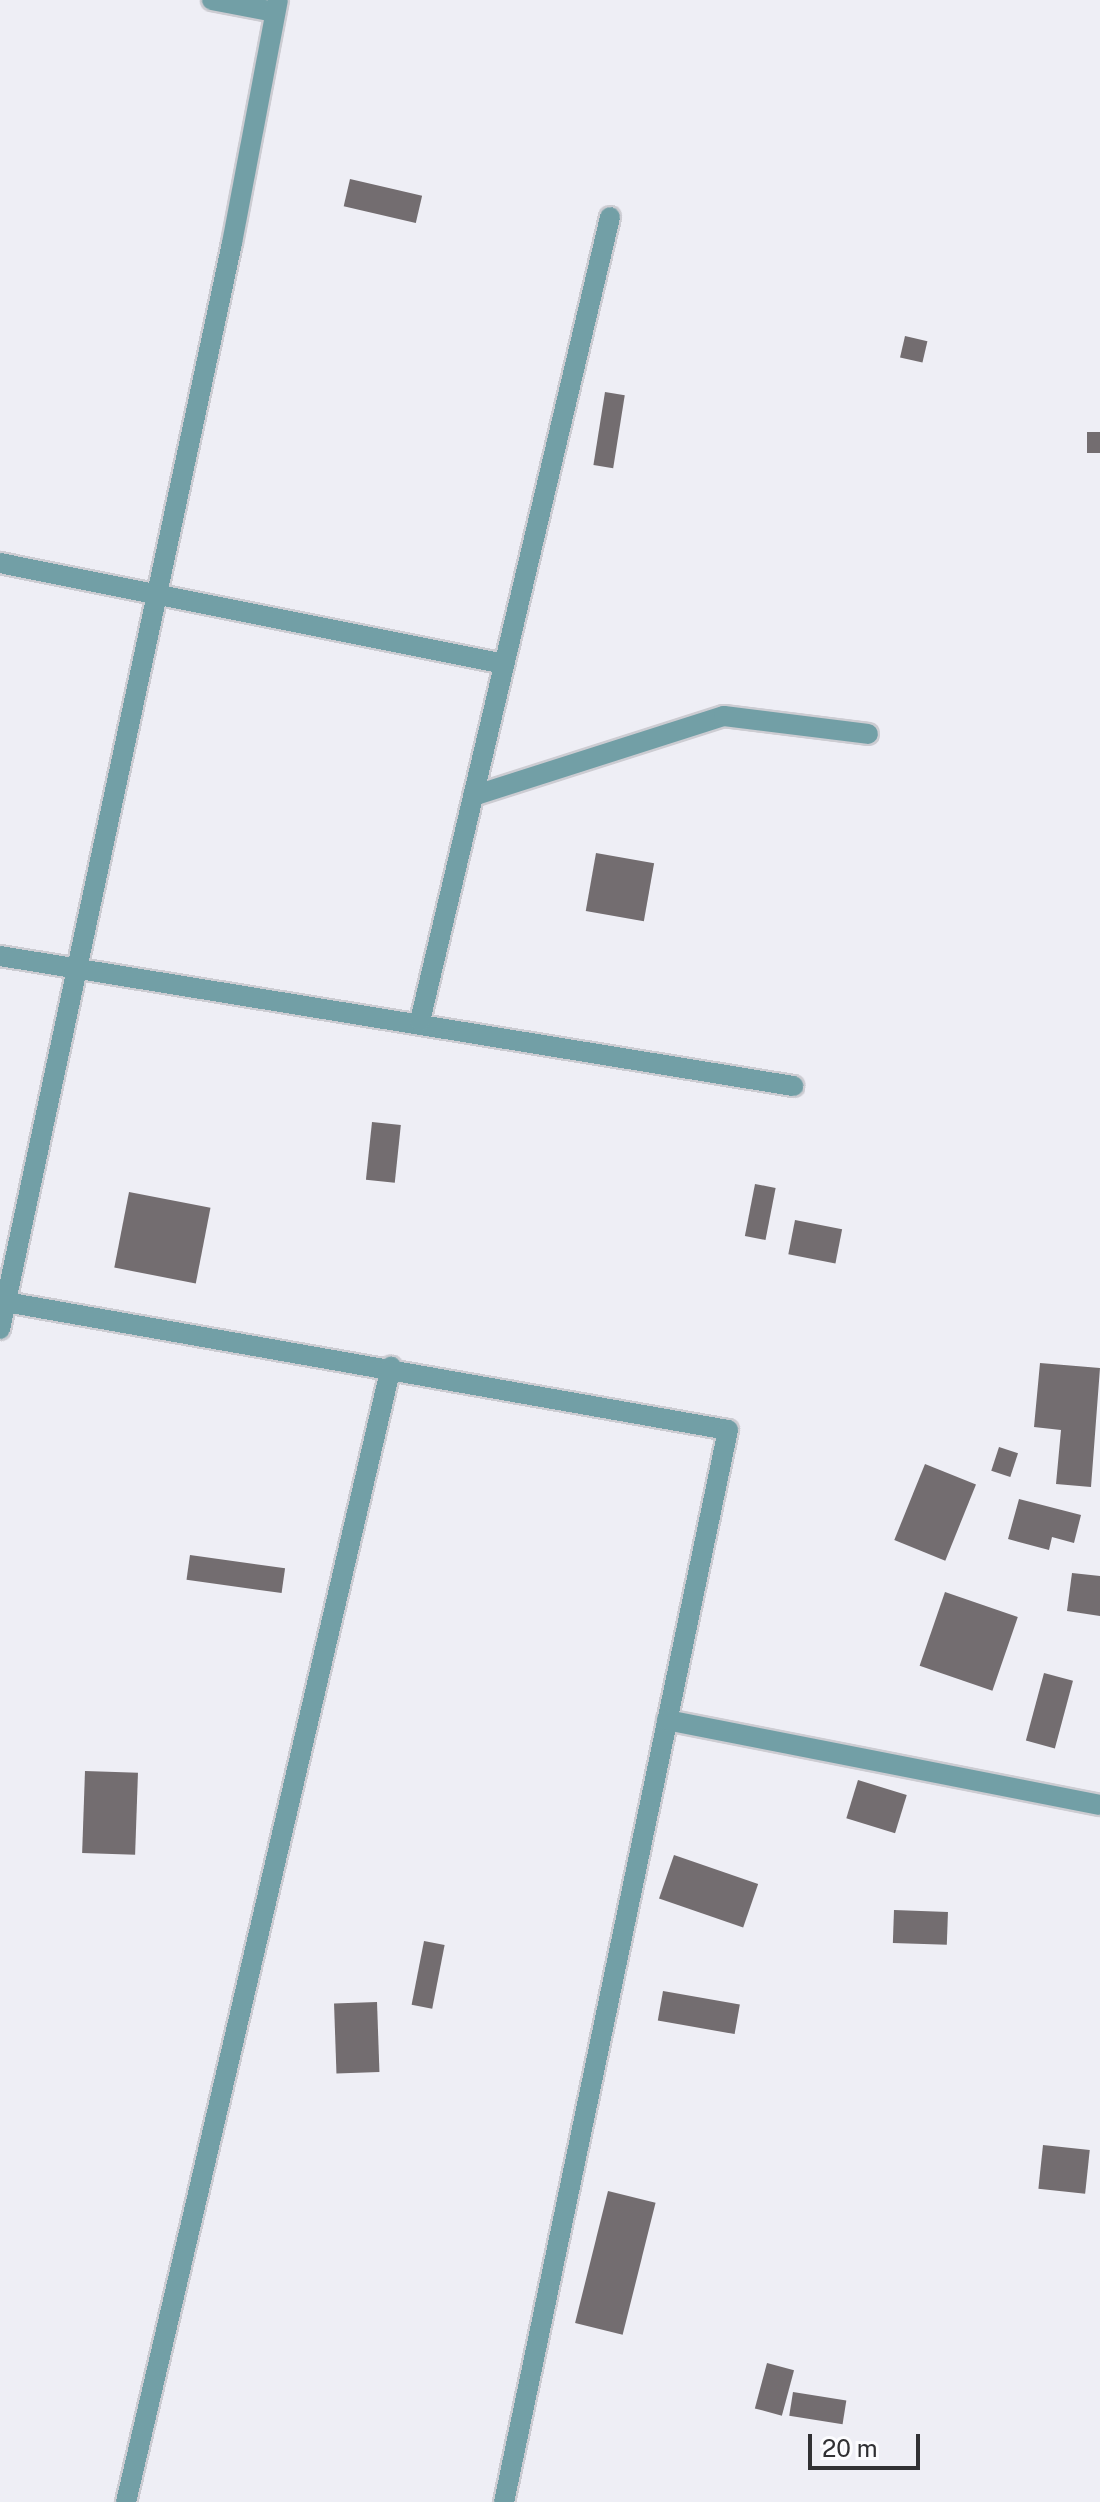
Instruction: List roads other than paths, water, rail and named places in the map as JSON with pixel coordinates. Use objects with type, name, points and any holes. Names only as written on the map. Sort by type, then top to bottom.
[{"type":"street","points":[[0,1329],[3,1301],[158,592],[277,6],[212,0]]},
{"type":"street","points":[[420,1021],[610,217]]},
{"type":"street","points":[[0,563],[158,592],[504,664]]},
{"type":"street","points":[[473,796],[724,716],[868,734]]},
{"type":"street","points":[[0,956],[420,1021],[793,1086]]},
{"type":"street","points":[[3,1301],[391,1367],[728,1430],[504,2502]]},
{"type":"street","points":[[126,2502],[391,1367]]},
{"type":"street","points":[[667,1720],[1100,1805]]}]
